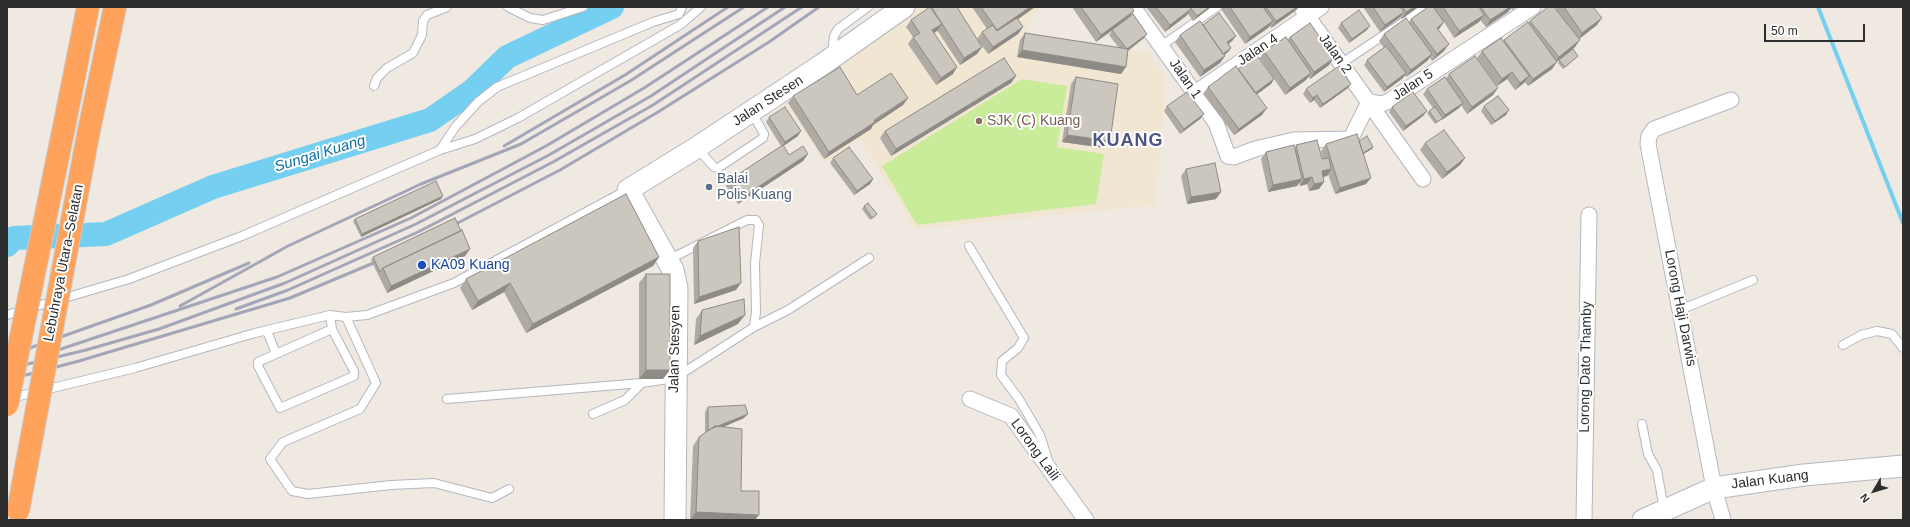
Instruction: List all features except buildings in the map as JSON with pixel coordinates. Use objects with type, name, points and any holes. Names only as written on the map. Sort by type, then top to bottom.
[{"type":"highway","name":"Lebuhraya Utara–Selatan","points":[[7,406],[88,7]]},
{"type":"highway","name":"Lebuhraya Utara–Selatan","points":[[17,515],[88,135],[115,7]]},
{"type":"main road","name":"Jalan Stesen","points":[[628,190],[696,148],[831,59],[904,7]]},
{"type":"main road","name":"Jalan Stesyen","points":[[628,190],[673,270],[676,288],[675,520]]},
{"type":"main road","name":"Jalan Kuang","points":[[1643,520],[1714,488],[1804,475],[1903,466]]},
{"type":"street","name":"Jalan 1","points":[[1133,7],[1216,123],[1228,156],[1234,157],[1255,149],[1294,140],[1350,139],[1369,102]]},
{"type":"street","name":"Jalan 4","points":[[1195,93],[1304,12],[1321,7]]},
{"type":"street","name":"Jalan 5","points":[[1369,102],[1382,104],[1391,100],[1533,7]]},
{"type":"street","name":"Jalan 2","points":[[1304,12],[1342,63],[1423,179]]},
{"type":"street","name":"Lorong Haji Darwis","points":[[1723,520],[1714,488],[1648,144],[1649,136],[1654,129],[1731,100]]},
{"type":"street","name":"Lorong Dato Thamby","points":[[1584,520],[1589,215]]},
{"type":"street","name":"Lorong Laili","points":[[970,399],[1011,416],[1086,520]]},
{"type":"lane","points":[[374,86],[378,78],[387,68],[413,52],[422,35],[423,21],[427,15],[447,7]]},
{"type":"lane","points":[[508,7],[530,18],[543,20],[582,7]]},
{"type":"lane","points":[[440,150],[456,126],[478,102],[497,87],[653,22],[679,14],[682,7]]},
{"type":"lane","points":[[7,314],[129,279],[242,236],[440,150],[475,139],[518,118],[680,25],[701,7]]},
{"type":"lane","points":[[831,59],[834,36],[838,29],[868,7]]},
{"type":"lane","points":[[1161,46],[1217,7]]},
{"type":"lane","points":[[1342,63],[1426,7]]},
{"type":"lane","points":[[696,148],[714,167],[718,168],[763,138],[764,134],[751,111]]},
{"type":"lane","points":[[7,399],[135,368],[266,331],[330,315],[346,317],[367,315],[454,283],[628,190]]},
{"type":"lane","points":[[668,260],[747,220],[756,220],[759,225],[754,263],[756,312],[754,327]]},
{"type":"lane","points":[[969,246],[1024,338],[1018,348],[1002,361],[1001,375],[1019,399],[1040,435],[1052,472]]},
{"type":"lane","points":[[447,399],[642,383],[675,378],[754,327],[788,310],[869,258]]},
{"type":"lane","points":[[1680,310],[1754,280]]},
{"type":"lane","points":[[330,315],[332,329],[354,372],[354,376],[280,408],[258,366],[258,362],[332,329]]},
{"type":"lane","points":[[346,317],[376,383],[360,409],[283,442],[270,459],[292,491],[308,494],[391,485],[434,483],[492,498],[509,489]]},
{"type":"lane","points":[[266,331],[276,354]]},
{"type":"lane","points":[[1843,345],[1861,335],[1877,331],[1892,334],[1903,348]]},
{"type":"lane","points":[[593,414],[625,400],[642,383]]},
{"type":"lane","points":[[1642,424],[1648,454],[1657,470],[1665,510]]},
{"type":"shaded area","name":"SJK (C) Kuang","points":[[917,7],[1040,7],[1024,32],[1149,53],[1166,78],[1156,205],[915,229],[860,139],[824,163],[784,102]]},
{"type":"green space","points":[[1022,79],[1067,86],[1057,147],[1104,154],[1096,204],[917,225],[882,166]]},
{"type":"waterway","name":"Sungai Kuang","points":[[7,245],[14,238],[106,234],[213,187],[430,120],[472,91],[507,57],[612,7]]},
{"type":"waterway","points":[[1818,7],[1903,223]]},
{"type":"railway","points":[[504,146],[625,75],[728,7]]},
{"type":"railway","points":[[180,306],[288,246],[421,184],[521,144],[630,81],[744,7]]},
{"type":"railway","points":[[43,355],[277,277],[411,218],[546,146],[644,88],[768,7]]},
{"type":"railway","points":[[7,369],[86,350],[159,329],[285,283],[416,224],[549,155],[651,96],[785,7]]},
{"type":"railway","points":[[236,309],[288,290],[418,232],[553,162],[653,105],[802,7]]},
{"type":"railway","points":[[448,228],[560,170],[658,112],[769,42],[819,7]]},
{"type":"railway","points":[[7,380],[79,361],[290,298],[383,259]]},
{"type":"railway","points":[[7,356],[151,305],[249,263]]},
{"type":"place","name":"SJK (C) Kuang","points":[[979,121]]},
{"type":"place","name":"Balai Polis Kuang","points":[[709,187]]},
{"type":"place","name":"KA09 Kuang","points":[[422,265]]},
{"type":"district","name":"KUANG","points":[[1128,141]]}]
